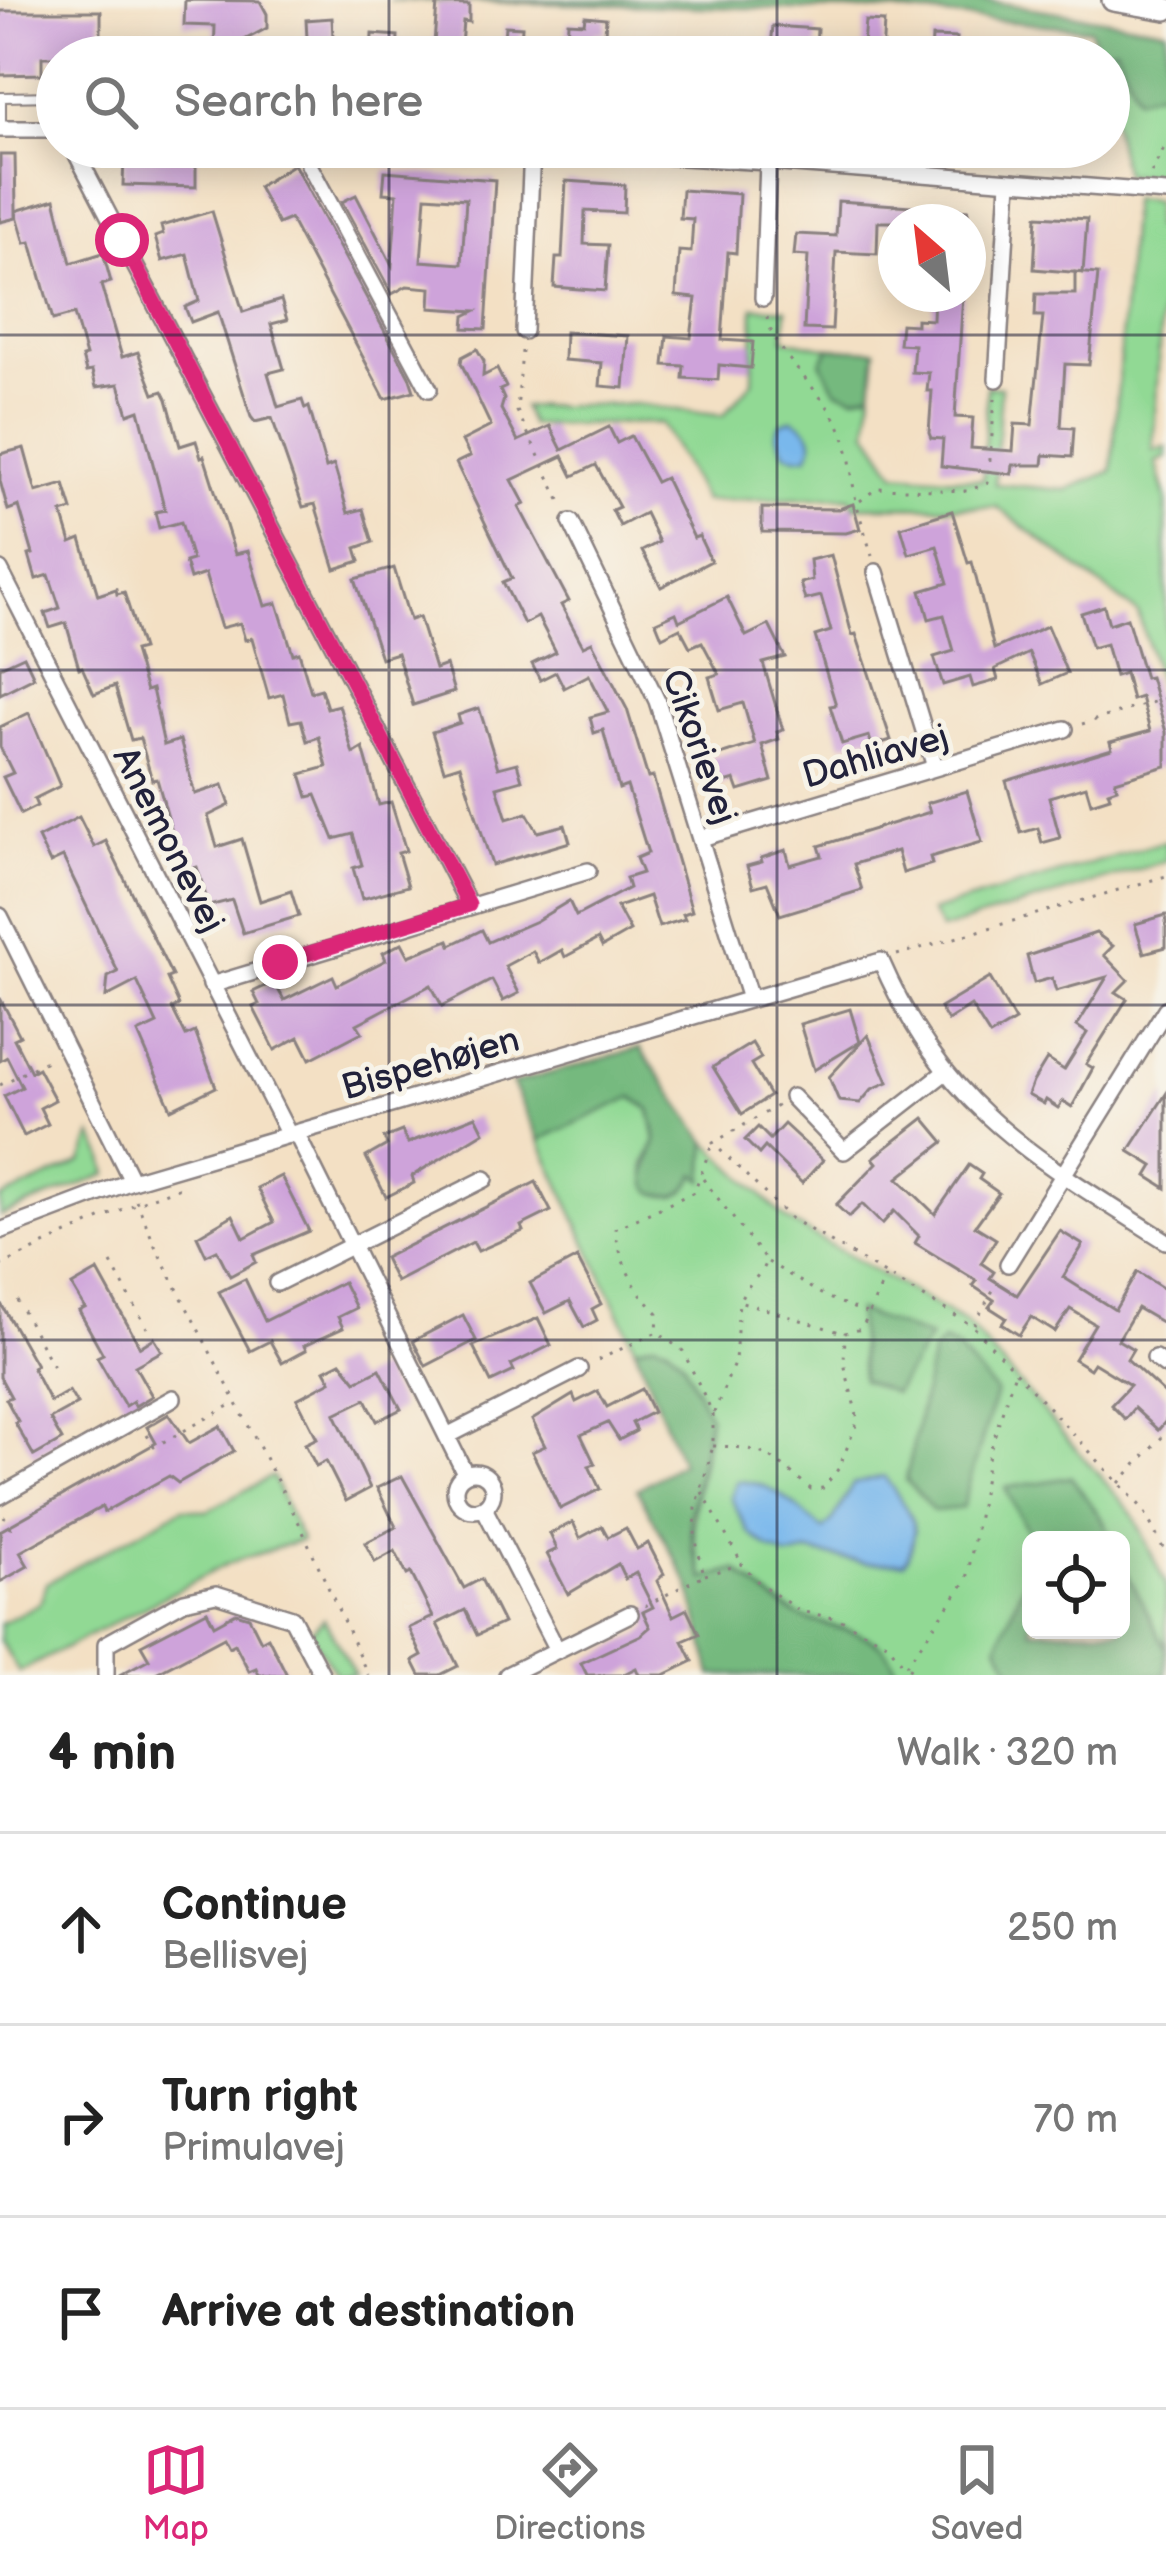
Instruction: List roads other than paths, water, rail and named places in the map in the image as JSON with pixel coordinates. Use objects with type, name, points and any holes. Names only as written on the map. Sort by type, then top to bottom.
[{"type":"street","points":[[1113,0],[1166,9]]},
{"type":"street","points":[[0,128],[36,129]]},
{"type":"street","points":[[84,168],[469,905]]},
{"type":"street","points":[[311,168],[429,389]]},
{"type":"street","points":[[524,331],[531,168]]},
{"type":"street","points":[[763,298],[768,168]]},
{"type":"street","points":[[840,168],[1166,193]]},
{"type":"street","points":[[997,380],[1009,182]]},
{"type":"street","name":"Cikorievej","points":[[571,522],[657,700],[750,999]]},
{"type":"street","name":"Anemonevej","points":[[0,570],[465,1473]]},
{"type":"street","points":[[876,572],[935,767]]},
{"type":"street","name":"Dahliavej","points":[[701,838],[1065,729]]},
{"type":"street","points":[[211,985],[588,872]]},
{"type":"street","points":[[0,916],[132,1181]]},
{"type":"street","name":"Bispehøjen","points":[[0,1231],[132,1181],[881,961],[912,1027],[944,1073]]},
{"type":"street","points":[[1008,1264],[1166,1009]]},
{"type":"street","points":[[792,1097],[844,1151],[944,1073],[993,1125],[1166,1240]]},
{"type":"street","points":[[277,1283],[485,1179]]},
{"type":"street","points":[[447,1436],[579,1369]]},
{"type":"street","points":[[0,1496],[173,1398]]},
{"type":"street","points":[[478,1471],[493,1484],[492,1498],[484,1508],[466,1508],[457,1500],[457,1482],[465,1473],[478,1471]]},
{"type":"street","points":[[484,1508],[557,1650]]},
{"type":"street","points":[[106,1675],[106,1644],[184,1601],[216,1594],[292,1618],[322,1675]]},
{"type":"street","points":[[507,1675],[630,1614]]},
{"type":"lane","points":[[0,128],[0,97],[36,96]]},
{"type":"water","points":[[793,419],[810,434],[808,456],[785,452],[776,434],[780,424]]},
{"type":"water","points":[[884,1476],[911,1517],[914,1538],[904,1563],[867,1563],[809,1552],[788,1557],[749,1533],[731,1498],[737,1481],[763,1486],[823,1530],[853,1484]]}]
